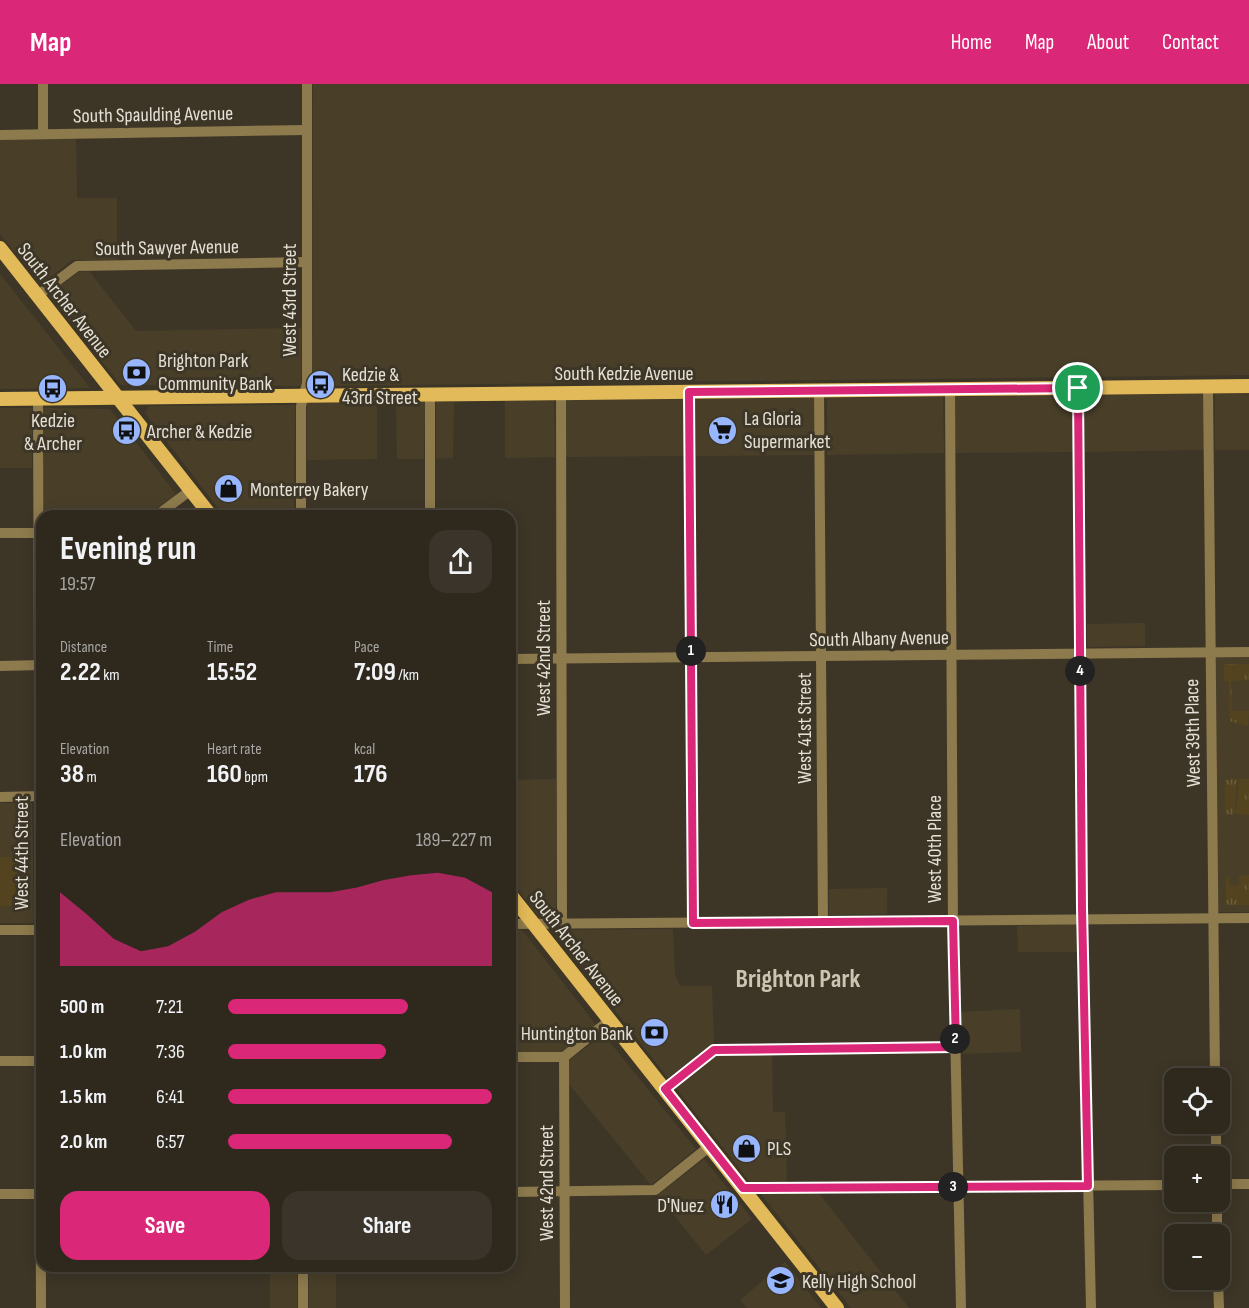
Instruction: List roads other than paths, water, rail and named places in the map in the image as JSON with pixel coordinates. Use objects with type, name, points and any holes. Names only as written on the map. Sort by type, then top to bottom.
[{"type":"main road","name":"South Archer Avenue","points":[[0,248],[7,266],[37,296],[207,510]]},
{"type":"main road","name":"South Kedzie Avenue","points":[[0,399],[1249,386]]},
{"type":"main road","name":"South Archer Avenue","points":[[516,902],[837,1308]]},
{"type":"street","points":[[43,84],[43,134]]},
{"type":"street","name":"West 43rd Street","points":[[301,510],[301,411],[307,384],[307,84]]},
{"type":"street","name":"South Spaulding Avenue","points":[[0,135],[307,130]]},
{"type":"street","name":"South Sawyer Avenue","points":[[37,296],[77,266],[307,262]]},
{"type":"street","name":"West 39th Place","points":[[1208,386],[1215,1068]]},
{"type":"street","points":[[1078,388],[1082,920],[1091,1308]]},
{"type":"street","name":"West 40th Place","points":[[950,389],[953,921],[961,1308]]},
{"type":"street","name":"West 41st Street","points":[[819,390],[823,922]]},
{"type":"street","points":[[689,392],[693,923]]},
{"type":"street","name":"West 42nd Street","points":[[561,393],[562,924]]},
{"type":"street","points":[[430,394],[430,510]]},
{"type":"street","name":"West 44th Street","points":[[38,398],[40,510]]},
{"type":"street","points":[[164,510],[191,490]]},
{"type":"street","points":[[0,533],[36,533]]},
{"type":"street","name":"South Albany Avenue","points":[[516,659],[1249,652]]},
{"type":"street","points":[[0,666],[36,665]]},
{"type":"street","points":[[0,796],[36,796]]},
{"type":"street","points":[[516,924],[1249,918]]},
{"type":"street","points":[[0,930],[36,930]]},
{"type":"street","points":[[516,1058],[564,1057],[610,1020]]},
{"type":"street","points":[[665,1089],[714,1050],[956,1047]]},
{"type":"street","name":"West 42nd Street","points":[[564,1057],[565,1308]]},
{"type":"street","points":[[0,1061],[36,1061]]},
{"type":"street","points":[[516,1192],[655,1190],[710,1146]]},
{"type":"street","points":[[1230,1184],[1249,1184]]},
{"type":"street","points":[[743,1188],[1164,1185]]},
{"type":"street","points":[[0,1194],[36,1194]]},
{"type":"street","name":"West 44th Street","points":[[40,1272],[40,1308]]},
{"type":"street","points":[[303,1272],[303,1308]]},
{"type":"street","points":[[1218,1290],[1219,1308]]},
{"type":"place","name":"Brighton Park Community Bank","points":[[137,372]]},
{"type":"place","name":"Kedzie & 43rd Street","points":[[321,385]]},
{"type":"place","name":"Kedzie & Archer","points":[[53,389]]},
{"type":"place","name":"La Gloria Supermarket","points":[[723,430]]},
{"type":"place","name":"Archer & Kedzie","points":[[126,431]]},
{"type":"place","name":"Monterrey Bakery","points":[[229,489]]},
{"type":"place","name":"Huntington Bank","points":[[654,1033]]},
{"type":"place","name":"PLS","points":[[746,1148]]},
{"type":"place","name":"D'Nuez","points":[[725,1205]]},
{"type":"place","name":"Kelly High School","points":[[781,1281]]},
{"type":"district","name":"Brighton Park","points":[[798,978]]}]
